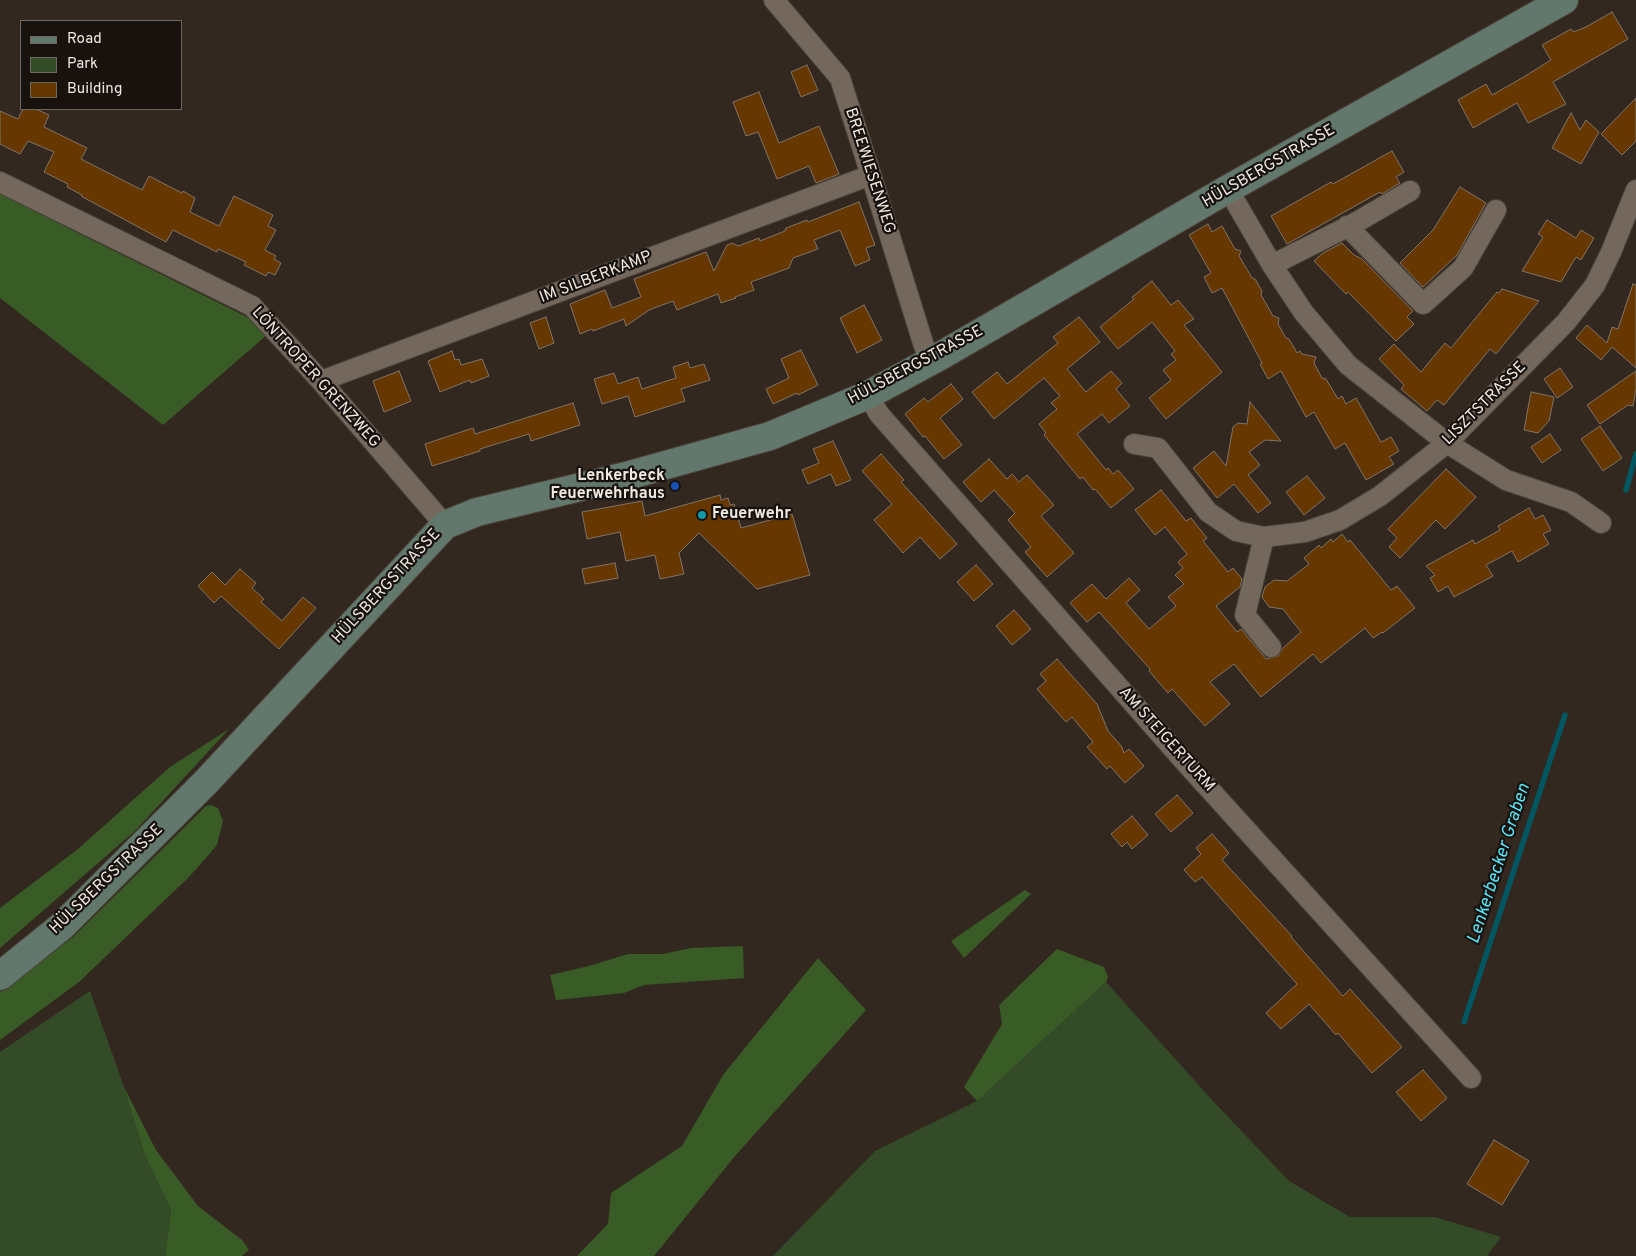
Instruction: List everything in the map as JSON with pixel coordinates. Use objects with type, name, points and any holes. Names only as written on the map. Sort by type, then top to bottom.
[{"type":"street","name":"BREEWIESENWEG","points":[[774,0],[840,78],[930,361]]},
{"type":"street","name":"HÜLSBERGSTRASSE","points":[[0,976],[62,926],[206,782],[445,525],[477,512],[638,473],[770,436],[868,395],[1564,0]]},
{"type":"street","name":"IM SILBERKAMP","points":[[321,381],[871,175]]},
{"type":"street","name":"LÖNTROPER GRENZWEG","points":[[0,182],[252,306],[321,381],[445,525]]},
{"type":"street","points":[[1228,190],[1272,265],[1304,313],[1348,365],[1447,443],[1506,480],[1571,502],[1601,523]]},
{"type":"street","name":"LISZTSTRASSE","points":[[1134,444],[1158,448],[1208,512],[1236,531],[1264,537],[1305,532],[1340,520],[1380,496],[1447,443],[1566,322],[1595,285],[1611,252],[1636,190]]},
{"type":"street","points":[[1272,265],[1410,191]]},
{"type":"street","points":[[1347,226],[1423,304],[1463,268],[1496,210]]},
{"type":"street","name":"AM STEIGERTURM","points":[[868,395],[879,414],[1175,751],[1471,1078]]},
{"type":"street","points":[[1264,537],[1244,615],[1270,647]]},
{"type":"green space","points":[[0,194],[249,318],[268,334],[163,425],[0,298]]},
{"type":"green space","points":[[229,729],[135,831],[0,948],[0,908],[78,849],[170,767]]},
{"type":"green space","points":[[211,805],[218,808],[223,821],[217,845],[206,858],[188,878],[79,982],[0,1040],[0,992],[73,937],[206,806]]},
{"type":"green space","points":[[1025,890],[1031,894],[964,958],[951,941]]},
{"type":"green space","points":[[743,946],[744,978],[644,985],[624,993],[556,1000],[550,975],[628,954],[663,954],[691,948]]},
{"type":"green space","points":[[1057,949],[1104,967],[1108,977],[1106,982],[977,1101],[964,1087],[1002,1024],[999,1005]]},
{"type":"green space","points":[[818,958],[866,1010],[735,1156],[654,1256],[577,1256],[608,1224],[611,1193],[682,1146],[723,1075]]},
{"type":"green space","points":[[1106,982],[1213,1101],[1289,1181],[1350,1217],[1435,1217],[1501,1237],[1487,1256],[773,1256],[875,1151],[977,1101]]},
{"type":"green space","points":[[90,991],[124,1087],[144,1153],[171,1210],[165,1256],[0,1256],[0,1052]]},
{"type":"green space","points":[[124,1087],[156,1150],[198,1206],[242,1240],[249,1250],[242,1256],[165,1256],[171,1210],[144,1153]]},
{"type":"building","points":[[1612,12],[1628,39],[1553,82],[1566,104],[1528,123],[1517,103],[1473,128],[1458,100],[1486,84],[1492,95],[1522,78],[1551,60],[1542,45],[1571,29],[1573,32],[1586,27]]},
{"type":"building","points":[[807,65],[818,90],[801,97],[791,72]]},
{"type":"building","points":[[759,92],[779,143],[819,126],[839,174],[816,183],[809,166],[777,179],[758,132],[746,136],[733,102]]},
{"type":"building","points":[[1636,98],[1636,141],[1622,155],[1601,134]]},
{"type":"building","points":[[22,110],[38,110],[49,115],[44,127],[87,148],[81,159],[142,190],[149,176],[182,193],[183,191],[195,198],[190,212],[219,226],[234,196],[273,215],[268,226],[276,230],[265,250],[276,256],[274,259],[281,263],[275,275],[268,272],[266,276],[244,265],[246,262],[218,249],[217,252],[173,230],[166,242],[81,196],[67,187],[68,184],[44,172],[54,152],[28,141],[20,154],[0,144],[0,111],[18,119]]},
{"type":"building","points":[[1571,113],[1580,130],[1586,120],[1599,132],[1581,164],[1552,148]]},
{"type":"building","points":[[1392,151],[1404,172],[1396,177],[1400,183],[1382,194],[1380,192],[1287,244],[1271,216],[1331,182],[1333,184]]},
{"type":"building","points":[[1460,187],[1486,203],[1457,255],[1423,287],[1400,263],[1433,230]]},
{"type":"building","points":[[859,202],[875,245],[866,248],[870,260],[855,266],[840,230],[814,240],[818,249],[793,258],[789,268],[751,282],[754,290],[736,298],[721,303],[718,294],[677,310],[673,301],[649,310],[626,326],[624,319],[580,334],[570,304],[605,290],[612,308],[641,297],[634,279],[706,252],[714,271],[727,245],[732,243],[738,246],[759,238],[760,241],[785,231],[786,228],[807,220],[808,222]]},
{"type":"building","points":[[1547,220],[1576,238],[1581,230],[1594,238],[1581,260],[1576,257],[1561,282],[1522,271],[1543,237],[1538,234]]},
{"type":"building","points":[[1208,224],[1212,232],[1222,226],[1235,249],[1241,251],[1239,256],[1262,291],[1261,295],[1273,316],[1279,318],[1278,324],[1297,353],[1300,351],[1302,354],[1316,357],[1314,363],[1322,378],[1326,379],[1338,399],[1342,396],[1346,404],[1356,398],[1381,442],[1391,437],[1399,451],[1389,457],[1394,464],[1366,480],[1345,443],[1335,449],[1314,412],[1306,417],[1281,371],[1268,379],[1260,364],[1262,363],[1222,288],[1212,293],[1204,277],[1211,273],[1189,235]]},
{"type":"building","points":[[1342,243],[1354,255],[1362,259],[1413,311],[1407,317],[1414,324],[1396,341],[1348,292],[1346,294],[1314,261],[1323,253]]},
{"type":"building","points":[[1152,281],[1171,305],[1178,300],[1194,319],[1184,325],[1222,372],[1166,419],[1149,398],[1171,380],[1163,370],[1176,360],[1171,354],[1175,351],[1152,322],[1118,349],[1100,327],[1134,299],[1132,297]]},
{"type":"building","points":[[1633,284],[1636,285],[1636,368],[1612,347],[1601,360],[1576,338],[1587,325],[1607,343],[1612,327],[1618,329]]},
{"type":"building","points":[[1502,289],[1539,301],[1496,354],[1490,349],[1444,405],[1437,400],[1427,411],[1401,389],[1404,385],[1379,359],[1394,344],[1421,372],[1445,343],[1451,348],[1497,292],[1499,293]]},
{"type":"building","points":[[864,305],[882,340],[857,353],[840,318]]},
{"type":"building","points":[[546,317],[554,343],[539,349],[530,323]]},
{"type":"building","points":[[1079,317],[1100,342],[1067,369],[1086,392],[1111,371],[1122,383],[1116,389],[1130,406],[1109,423],[1102,414],[1077,434],[1106,470],[1108,468],[1113,474],[1118,470],[1134,489],[1111,508],[1083,477],[1080,479],[1044,435],[1046,433],[1039,424],[1057,409],[1051,403],[1060,396],[1044,378],[994,419],[972,392],[997,372],[1007,384],[1058,343],[1053,337]]},
{"type":"building","points":[[801,350],[818,385],[773,404],[766,389],[789,378],[781,359]]},
{"type":"building","points":[[452,351],[455,360],[459,359],[461,365],[482,359],[489,376],[471,383],[470,380],[440,392],[428,361]]},
{"type":"building","points":[[688,362],[690,368],[704,364],[710,380],[681,389],[685,401],[635,417],[628,396],[602,404],[594,379],[614,373],[618,384],[638,377],[642,389],[676,378],[673,367]]},
{"type":"building","points":[[1560,368],[1573,387],[1557,398],[1544,379]]},
{"type":"building","points":[[399,371],[411,401],[384,412],[373,381]]},
{"type":"building","points":[[1636,371],[1636,389],[1633,406],[1628,405],[1600,424],[1587,405]]},
{"type":"building","points":[[951,384],[963,399],[940,418],[962,445],[944,459],[905,414],[924,398],[928,402]]},
{"type":"building","points":[[1531,392],[1554,397],[1549,421],[1538,433],[1524,430]]},
{"type":"building","points":[[1250,402],[1281,441],[1265,440],[1249,452],[1260,465],[1248,475],[1271,503],[1258,513],[1234,484],[1217,498],[1193,468],[1214,451],[1226,466],[1233,427],[1238,423],[1247,424]]},
{"type":"building","points":[[573,403],[580,425],[531,441],[529,434],[432,466],[425,444],[473,428],[475,434]]},
{"type":"building","points":[[1600,426],[1622,458],[1603,471],[1581,439]]},
{"type":"building","points":[[1550,434],[1561,450],[1542,463],[1531,447]]},
{"type":"building","points":[[833,441],[851,480],[836,486],[831,474],[808,484],[802,470],[819,463],[813,449]]},
{"type":"building","points":[[881,454],[904,480],[901,482],[957,544],[940,559],[920,537],[903,553],[874,520],[892,504],[862,471]]},
{"type":"building","points":[[989,459],[1007,479],[1012,474],[1019,482],[1027,475],[1054,505],[1041,516],[1074,553],[1047,577],[1025,552],[1031,547],[1008,520],[1015,513],[994,490],[981,502],[963,482]]},
{"type":"building","points":[[1446,469],[1476,497],[1445,529],[1436,520],[1400,558],[1389,547],[1397,538],[1388,529]]},
{"type":"building","points":[[1307,476],[1325,498],[1304,515],[1286,492]]},
{"type":"building","points":[[1161,490],[1186,521],[1191,518],[1207,538],[1203,541],[1228,572],[1233,568],[1242,579],[1240,587],[1216,606],[1237,632],[1241,629],[1266,659],[1278,656],[1283,648],[1301,632],[1283,609],[1269,607],[1262,597],[1265,587],[1274,580],[1287,581],[1309,564],[1304,558],[1319,545],[1321,548],[1331,539],[1333,542],[1342,534],[1348,542],[1350,540],[1391,590],[1397,586],[1415,608],[1383,633],[1373,638],[1365,628],[1321,663],[1313,654],[1261,697],[1234,664],[1210,682],[1230,704],[1205,726],[1172,689],[1168,693],[1149,671],[1150,669],[1099,612],[1087,622],[1070,603],[1092,584],[1106,599],[1129,578],[1140,590],[1126,603],[1149,629],[1176,606],[1168,597],[1184,584],[1175,575],[1183,568],[1178,562],[1187,554],[1165,527],[1155,535],[1135,510]]},
{"type":"building","points":[[720,495],[721,500],[728,498],[730,505],[734,504],[741,528],[792,514],[810,575],[757,589],[699,533],[679,553],[684,574],[660,579],[655,555],[626,561],[620,532],[587,539],[582,512],[642,501],[645,516]]},
{"type":"building","points":[[1529,508],[1535,519],[1543,515],[1551,530],[1543,534],[1549,544],[1518,562],[1512,551],[1486,565],[1493,576],[1454,597],[1448,586],[1438,592],[1430,578],[1435,575],[1426,566],[1473,540],[1475,544],[1500,530],[1498,526]]},
{"type":"building","points":[[615,563],[618,578],[585,584],[582,569]]},
{"type":"building","points":[[976,565],[993,584],[974,601],[957,582]]},
{"type":"building","points":[[240,569],[256,583],[252,588],[264,599],[261,602],[282,621],[303,597],[316,608],[279,649],[221,596],[214,603],[198,586],[212,572],[225,585]]},
{"type":"building","points":[[1014,610],[1031,629],[1012,645],[996,626]]},
{"type":"building","points":[[1057,659],[1097,704],[1108,731],[1122,747],[1124,753],[1129,749],[1144,766],[1125,783],[1110,766],[1107,769],[1087,747],[1093,742],[1072,717],[1066,722],[1037,689],[1046,681],[1040,674]]},
{"type":"building","points":[[1177,795],[1193,813],[1171,832],[1155,814]]},
{"type":"building","points":[[1132,816],[1148,835],[1132,849],[1127,842],[1122,847],[1111,834]]},
{"type":"building","points":[[1212,834],[1229,853],[1222,860],[1292,936],[1343,996],[1350,989],[1402,1047],[1372,1073],[1338,1033],[1336,1035],[1309,1004],[1281,1029],[1266,1013],[1297,984],[1202,877],[1195,882],[1184,870],[1201,854],[1196,848]]},
{"type":"building","points":[[1423,1070],[1447,1098],[1421,1121],[1396,1092]]},
{"type":"building","points":[[1494,1140],[1529,1161],[1502,1205],[1467,1184]]},
{"type":"waterway","name":"Lenkerbecker Graben","points":[[1626,490],[1636,454]]},
{"type":"waterway","name":"Lenkerbecker Graben","points":[[1464,1022],[1565,715]]},
{"type":"place","name":"Lenkerbeck Feuerwehrhaus","points":[[675,486]]},
{"type":"place","name":"Feuerwehr","points":[[702,515]]}]
